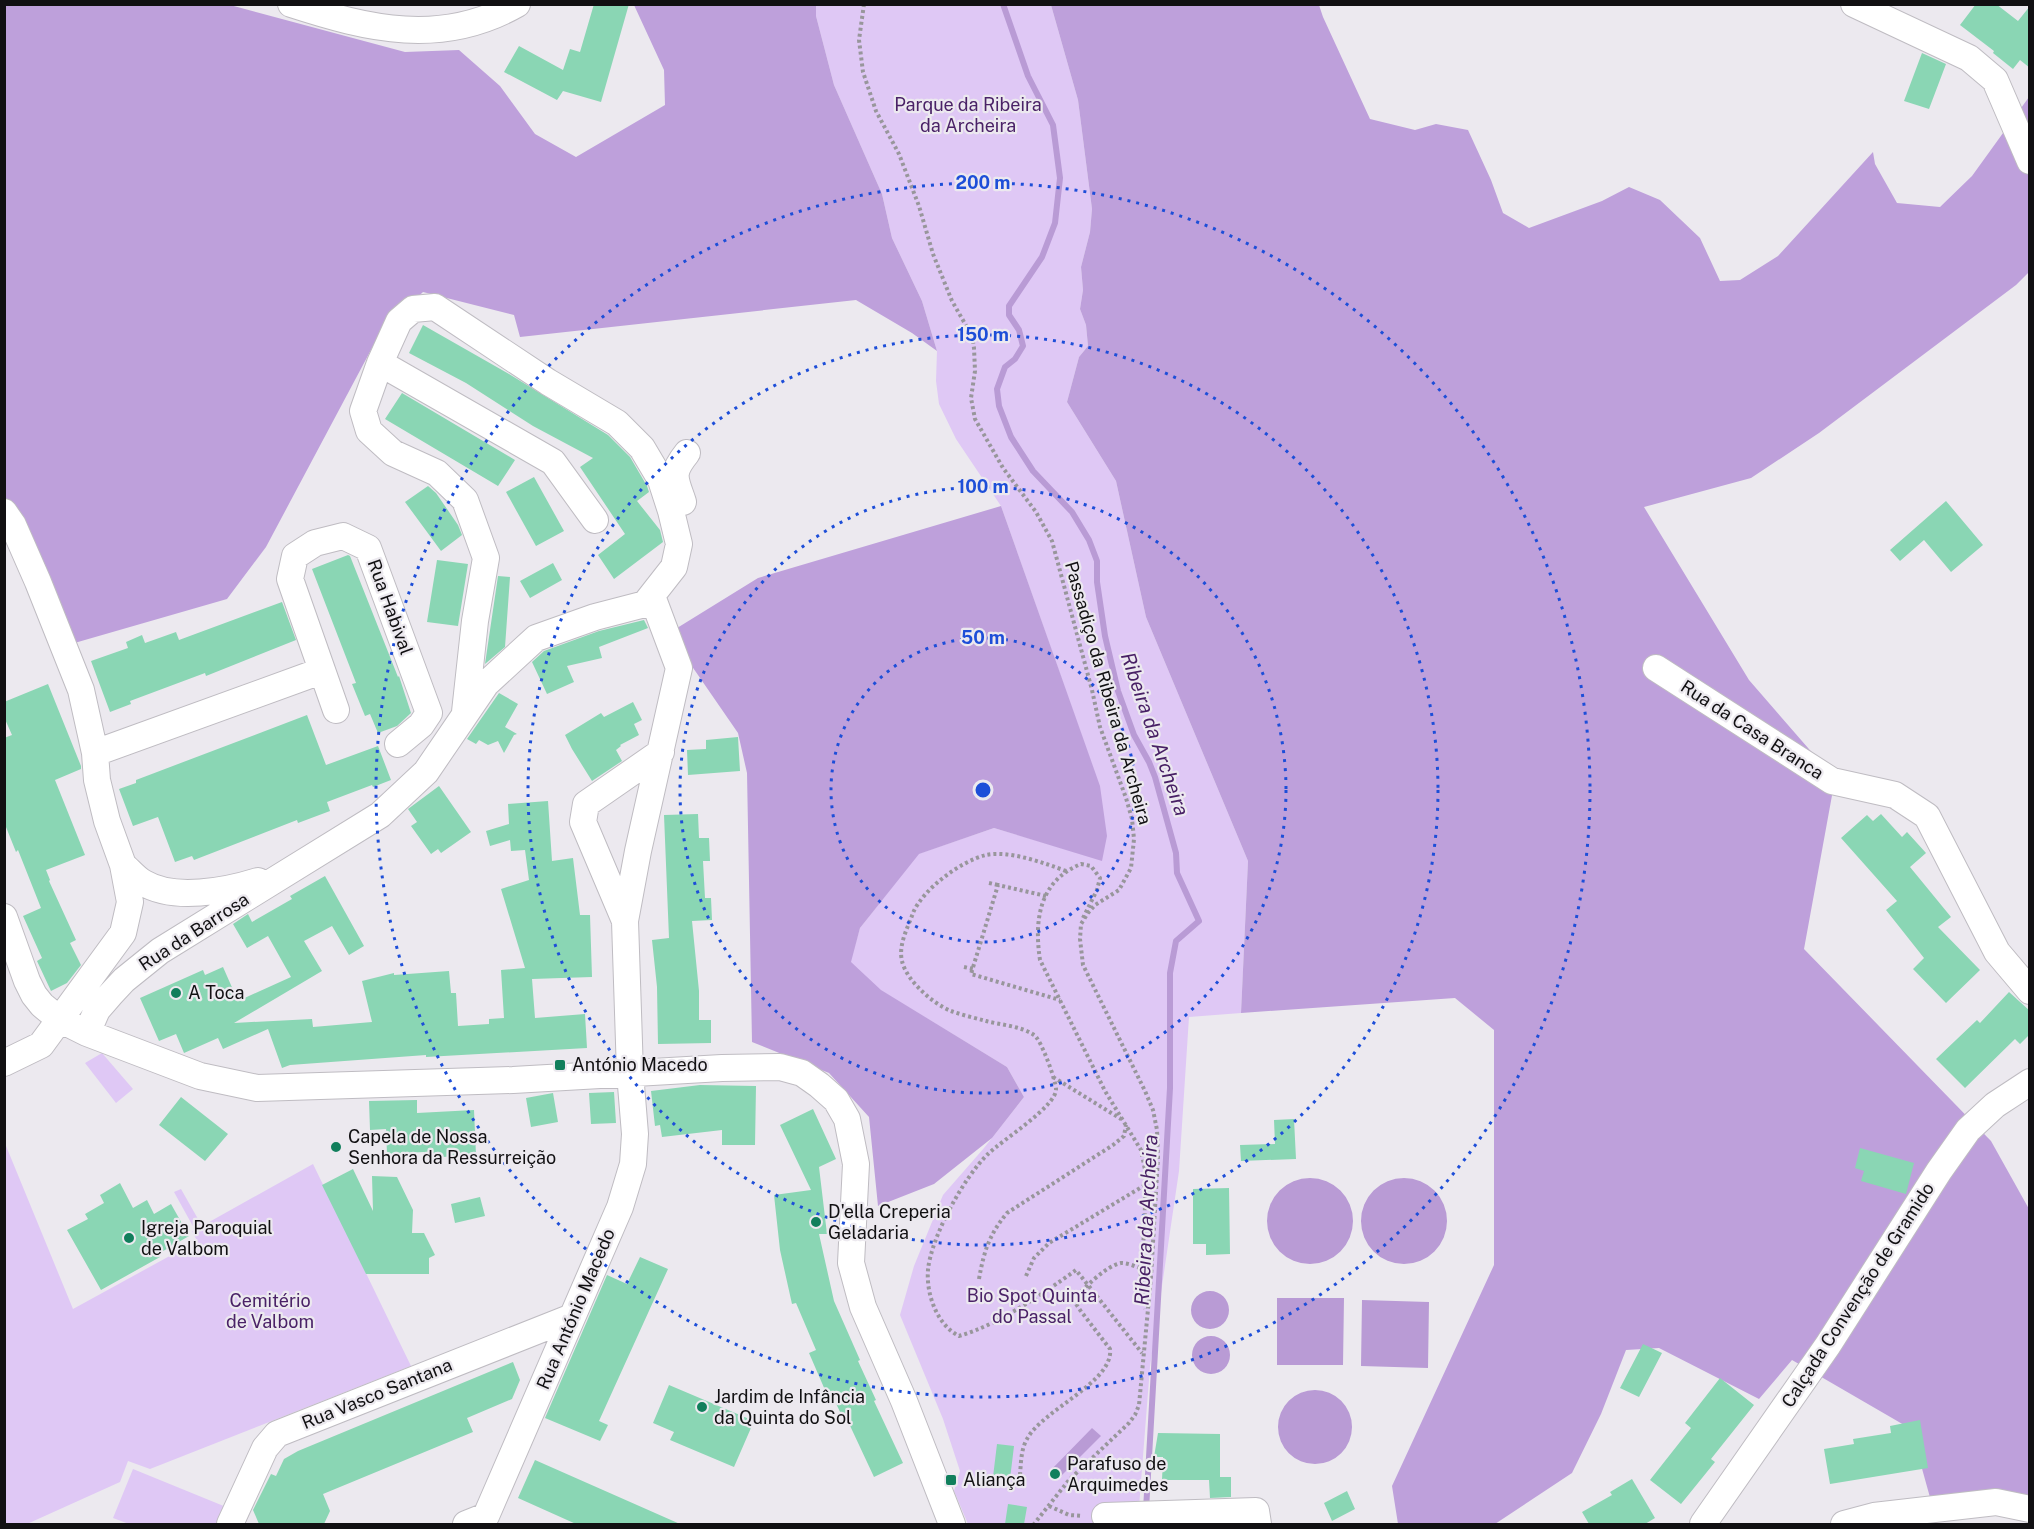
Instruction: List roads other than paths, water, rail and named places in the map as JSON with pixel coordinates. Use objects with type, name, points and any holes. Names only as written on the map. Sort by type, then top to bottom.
[{"type":"street","points":[[297,6],[354,23],[406,31],[458,27],[506,11],[517,4]]},
{"type":"street","points":[[1854,4],[1969,58],[1995,80],[2030,161]]},
{"type":"street","points":[[465,712],[475,621],[486,558],[465,500],[437,473],[393,453],[369,430],[363,411],[380,363],[399,321],[413,309],[435,307],[548,382],[617,423],[642,448],[661,480],[679,544]]},
{"type":"street","points":[[380,363],[553,462],[595,520]]},
{"type":"street","points":[[625,921],[638,851],[679,668],[652,596],[674,567],[679,544],[689,529],[675,479],[677,466],[687,453]]},
{"type":"street","points":[[9,519],[38,582],[81,690],[95,753],[97,780],[123,865]]},
{"type":"street","name":"Rua Habival","points":[[336,710],[290,579],[295,556],[315,543],[344,536],[368,548],[429,713],[421,725],[398,744]]},
{"type":"street","name":"Rua da Barrosa","points":[[87,1032],[97,1010],[137,968],[160,951],[380,815],[426,772],[486,684],[536,638],[595,617],[645,604],[652,596]]},
{"type":"street","name":"Rua da Casa Branca","points":[[1656,668],[1832,782],[1895,795],[1927,816],[1997,952],[2030,991]]},
{"type":"street","points":[[95,753],[321,671]]},
{"type":"street","points":[[625,921],[583,822],[586,804],[661,752]]},
{"type":"street","name":"Rua da Barrosa","points":[[123,865],[144,883],[169,891],[193,893],[231,890],[289,871]]},
{"type":"street","name":"Rua da Barrosa","points":[[4,1063],[41,1045],[123,933],[130,902],[123,865]]},
{"type":"street","points":[[4,917],[34,995],[59,1019],[200,1076],[257,1088],[513,1080],[723,1068],[780,1067],[802,1073],[837,1100],[847,1119],[856,1164],[851,1263],[863,1307],[904,1401],[952,1524]]},
{"type":"street","name":"Rua António Macedo","points":[[486,1522],[620,1207],[633,1164],[635,1134],[630,1073],[625,921]]},
{"type":"street","name":"Calçada Convenção de Gramido","points":[[1703,1524],[1828,1345],[1939,1171],[1968,1130],[1995,1105],[2030,1082]]},
{"type":"street","name":"Rua Vasco Santana","points":[[230,1524],[264,1448],[277,1434],[572,1317]]},
{"type":"street","points":[[1844,1524],[1874,1516],[1996,1502],[2030,1509]]},
{"type":"street","points":[[1105,1516],[1149,1514],[1257,1518]]},
{"type":"waterway","name":"Ribeira da Archeira","points":[[1003,4],[1028,76],[1053,125],[1060,178],[1055,223],[1042,257],[1009,306],[1009,315],[1019,330],[1023,346],[1015,359],[1005,367],[997,389],[999,406],[1011,437],[1033,471],[1072,512],[1089,540],[1097,561],[1097,582],[1105,636],[1118,691],[1134,735],[1155,777],[1176,853],[1177,873],[1199,921],[1176,941],[1170,973],[1170,1088],[1146,1510]]},
{"type":"place","name":"A Toca","points":[[176,993]]},
{"type":"place","name":"António Macedo","points":[[560,1065]]},
{"type":"place","name":"Capela de Nossa Senhora da Ressurreição","points":[[336,1147]]},
{"type":"place","name":"D'ella Creperia Geladaria","points":[[816,1222]]},
{"type":"place","name":"Igreja Paroquial de Valbom","points":[[129,1238]]},
{"type":"place","name":"Jardim de Infância da Quinta do Sol","points":[[702,1407]]},
{"type":"place","name":"Parafuso de Arquimedes","points":[[1055,1474]]},
{"type":"place","name":"Aliança","points":[[951,1480]]},
{"type":"park label","name":"Parque da Ribeira da Archeira","points":[[968,115]]},
{"type":"park label","name":"Bio Spot Quinta do Passal","points":[[1032,1306]]},
{"type":"park label","name":"Cemitério de Valbom","points":[[270,1311]]}]
